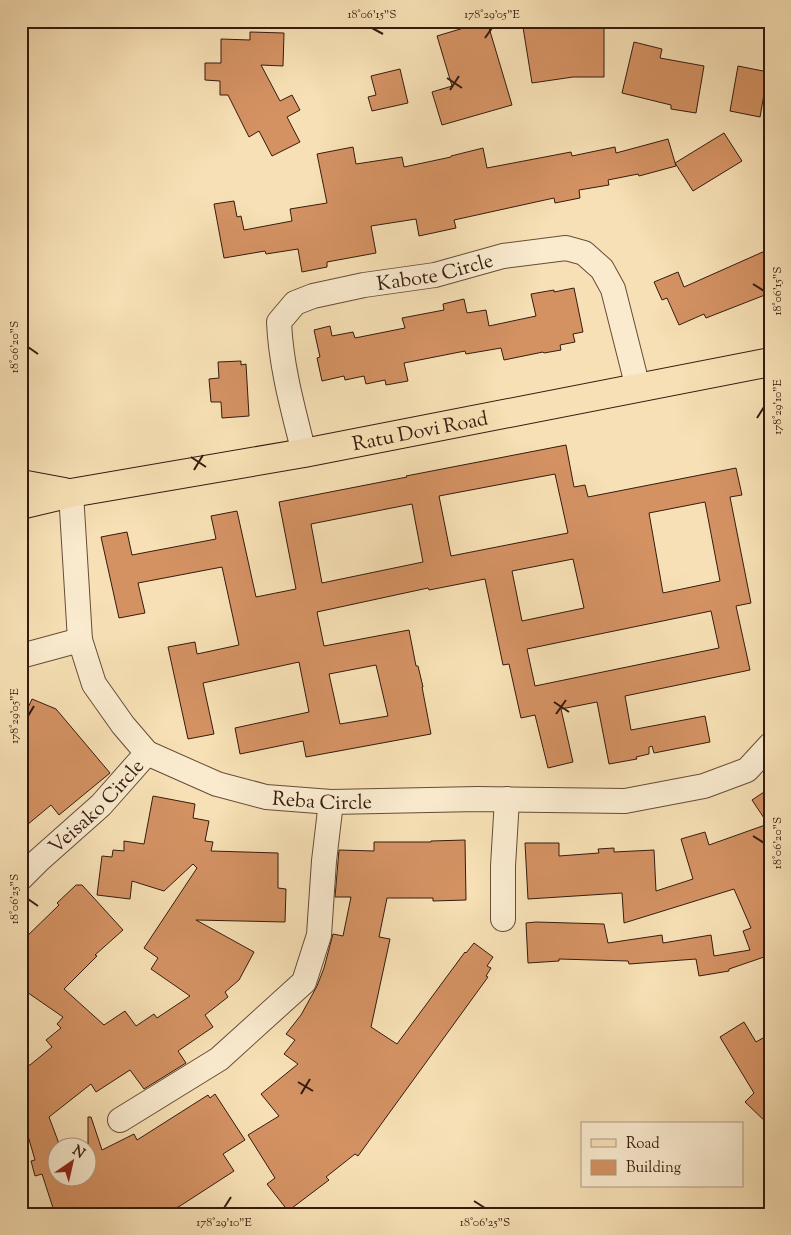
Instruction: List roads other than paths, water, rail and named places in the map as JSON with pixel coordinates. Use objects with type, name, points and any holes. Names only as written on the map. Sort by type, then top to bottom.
[{"type":"main road","name":"Ratu Dovi Road","points":[[21,505],[71,493],[304,453],[770,362]]},
{"type":"main road","name":"Ratu Dovi Road","points":[[21,484],[71,493]]},
{"type":"street","name":"Kabote Circle","points":[[304,453],[285,377],[280,348],[279,322],[295,303],[313,296],[364,285],[435,276],[503,256],[566,248],[584,253],[602,268],[613,289],[638,388]]},
{"type":"street","name":"Reba Circle","points":[[71,493],[80,640],[94,684],[123,724],[148,753],[217,784],[266,797],[331,802],[506,799],[625,801],[704,786],[747,770],[770,745]]},
{"type":"street","points":[[21,656],[80,640]]},
{"type":"street","name":"Veisako Circle","points":[[21,878],[101,805],[148,753]]},
{"type":"street","points":[[503,919],[506,799]]},
{"type":"street","points":[[120,1120],[219,1058],[304,982],[319,935],[324,862],[331,802]]}]
